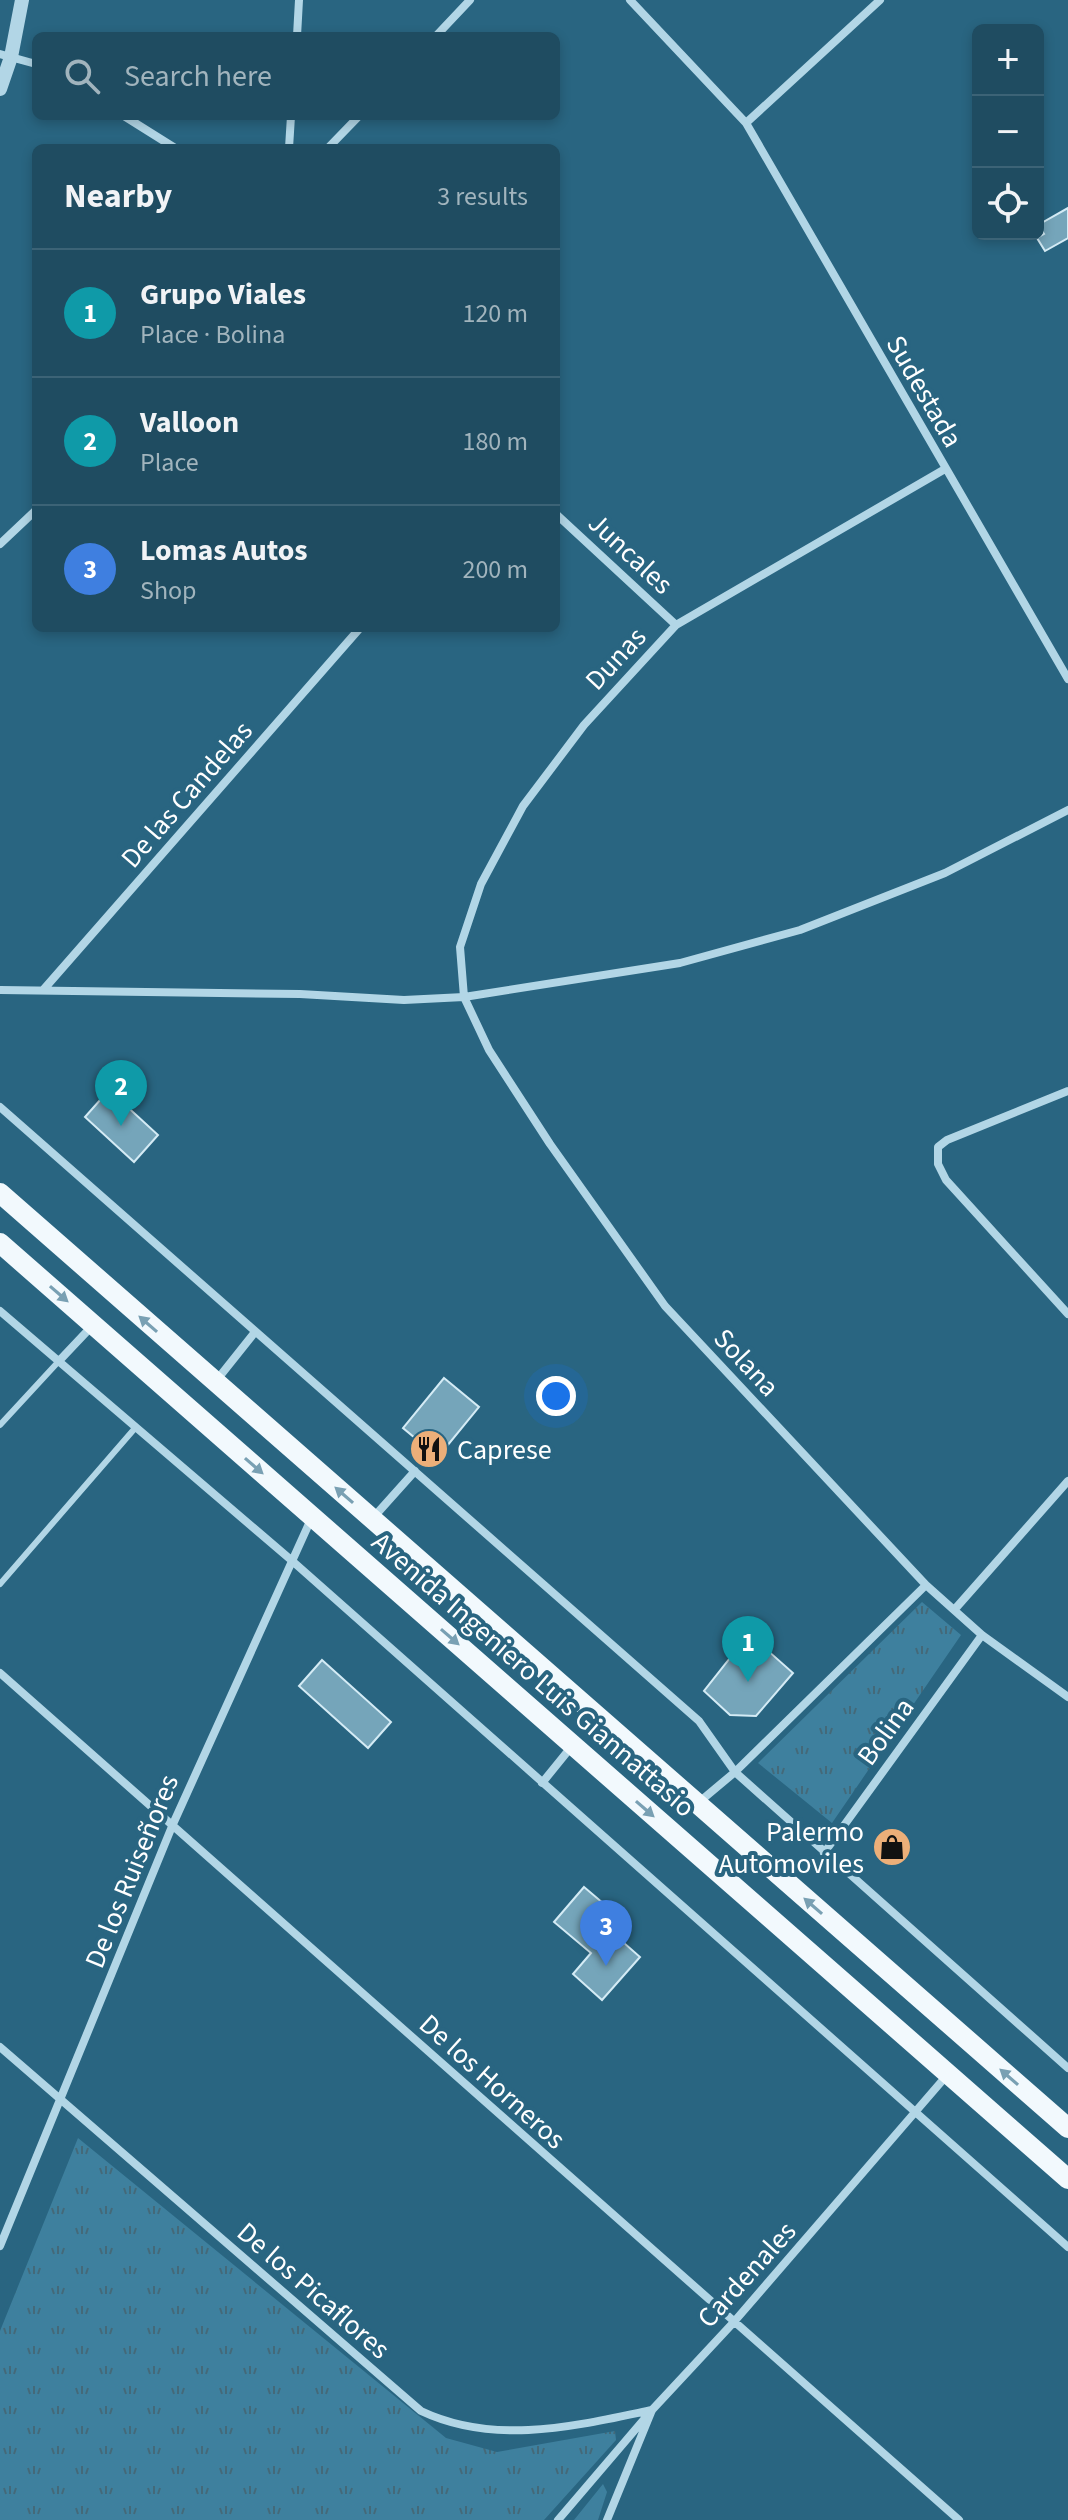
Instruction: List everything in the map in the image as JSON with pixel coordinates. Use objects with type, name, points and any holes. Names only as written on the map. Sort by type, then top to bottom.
[{"type":"main road","name":"Avenida Ingeniero Luis Giannattasio","points":[[0,1193],[1068,2128]]},
{"type":"main road","name":"Avenida Ingeniero Luis Giannattasio","points":[[0,1243],[1068,2179]]},
{"type":"street","points":[[0,89],[22,0]]},
{"type":"street","points":[[297,32],[299,0]]},
{"type":"street","points":[[440,32],[470,0]]},
{"type":"street","name":"Sudestada","points":[[630,0],[746,123],[1068,679]]},
{"type":"street","points":[[746,123],[880,0]]},
{"type":"street","points":[[6,55],[32,63]]},
{"type":"street","points":[[130,120],[169,144]]},
{"type":"street","points":[[289,144],[291,120]]},
{"type":"street","points":[[332,144],[355,120]]},
{"type":"street","name":"Dunas","points":[[464,997],[460,947],[481,884],[523,806],[584,725],[676,625],[945,469]]},
{"type":"street","points":[[0,544],[32,514]]},
{"type":"street","name":"Juncales","points":[[560,518],[676,625]]},
{"type":"street","name":"De las Candelas","points":[[44,989],[356,632]]},
{"type":"street","points":[[0,990],[300,994],[404,1000],[464,997],[680,963],[800,930],[945,873],[1068,810]]},
{"type":"street","name":"Solana","points":[[464,997],[489,1050],[550,1144],[665,1306],[926,1585],[982,1635],[1068,1697]]},
{"type":"street","points":[[1068,1091],[947,1140],[938,1147],[938,1164],[946,1180],[1068,1314]]},
{"type":"street","points":[[0,1107],[699,1721],[735,1772],[1068,2068]]},
{"type":"street","points":[[0,1311],[290,1559],[1068,2247]]},
{"type":"street","points":[[59,1361],[94,1325]]},
{"type":"street","points":[[215,1383],[255,1332]]},
{"type":"street","points":[[372,1520],[415,1471]]},
{"type":"street","points":[[955,1609],[1068,1481]]},
{"type":"street","name":"De los Ruiseñores","points":[[0,2246],[62,2102],[173,1824],[290,1559],[313,1517]]},
{"type":"street","points":[[697,1804],[735,1772],[926,1585]]},
{"type":"street","name":"Bolina","points":[[824,1853],[982,1635]]},
{"type":"street","name":"De los Horneros","points":[[0,1673],[959,2520]]},
{"type":"street","points":[[542,1783],[572,1745]]},
{"type":"street","name":"De los Picaflores","points":[[0,2047],[421,2411],[450,2425],[486,2431],[567,2428],[652,2410]]},
{"type":"street","name":"Cardenales","points":[[607,2520],[652,2410],[733,2323],[916,2115],[948,2074]]},
{"type":"street","points":[[558,2520],[652,2410]]},
{"type":"lane","points":[[0,1425],[59,1361]]},
{"type":"lane","points":[[0,1584],[136,1427]]},
{"type":"green space","points":[[922,1602],[961,1635],[832,1823],[758,1763]]},
{"type":"green space","points":[[78,2138],[446,2438],[497,2452],[615,2431],[616,2440],[544,2520],[0,2520],[0,2331]]},
{"type":"green space","points":[[603,2484],[607,2492],[598,2520],[574,2520]]},
{"type":"building","points":[[1068,208],[1068,238],[1045,251],[1038,240],[1044,240],[1044,222]]},
{"type":"building","points":[[109,1090],[158,1135],[134,1162],[85,1117]]},
{"type":"building","points":[[444,1378],[479,1407],[438,1457],[403,1428]]},
{"type":"building","points":[[749,1634],[793,1673],[756,1716],[730,1715],[704,1691]]},
{"type":"building","points":[[322,1660],[391,1722],[368,1748],[299,1686]]},
{"type":"building","points":[[584,1887],[610,1909],[599,1921],[640,1957],[602,2000],[573,1974],[591,1953],[554,1922]]},
{"type":"place","name":"Valloon","points":[[121,1126]]},
{"type":"place","name":"Caprese","points":[[429,1449]]},
{"type":"place","name":"Grupo Viales","points":[[748,1682]]},
{"type":"place","name":"Palermo Automoviles","points":[[892,1847]]},
{"type":"place","name":"Lomas Autos","points":[[606,1966]]}]
